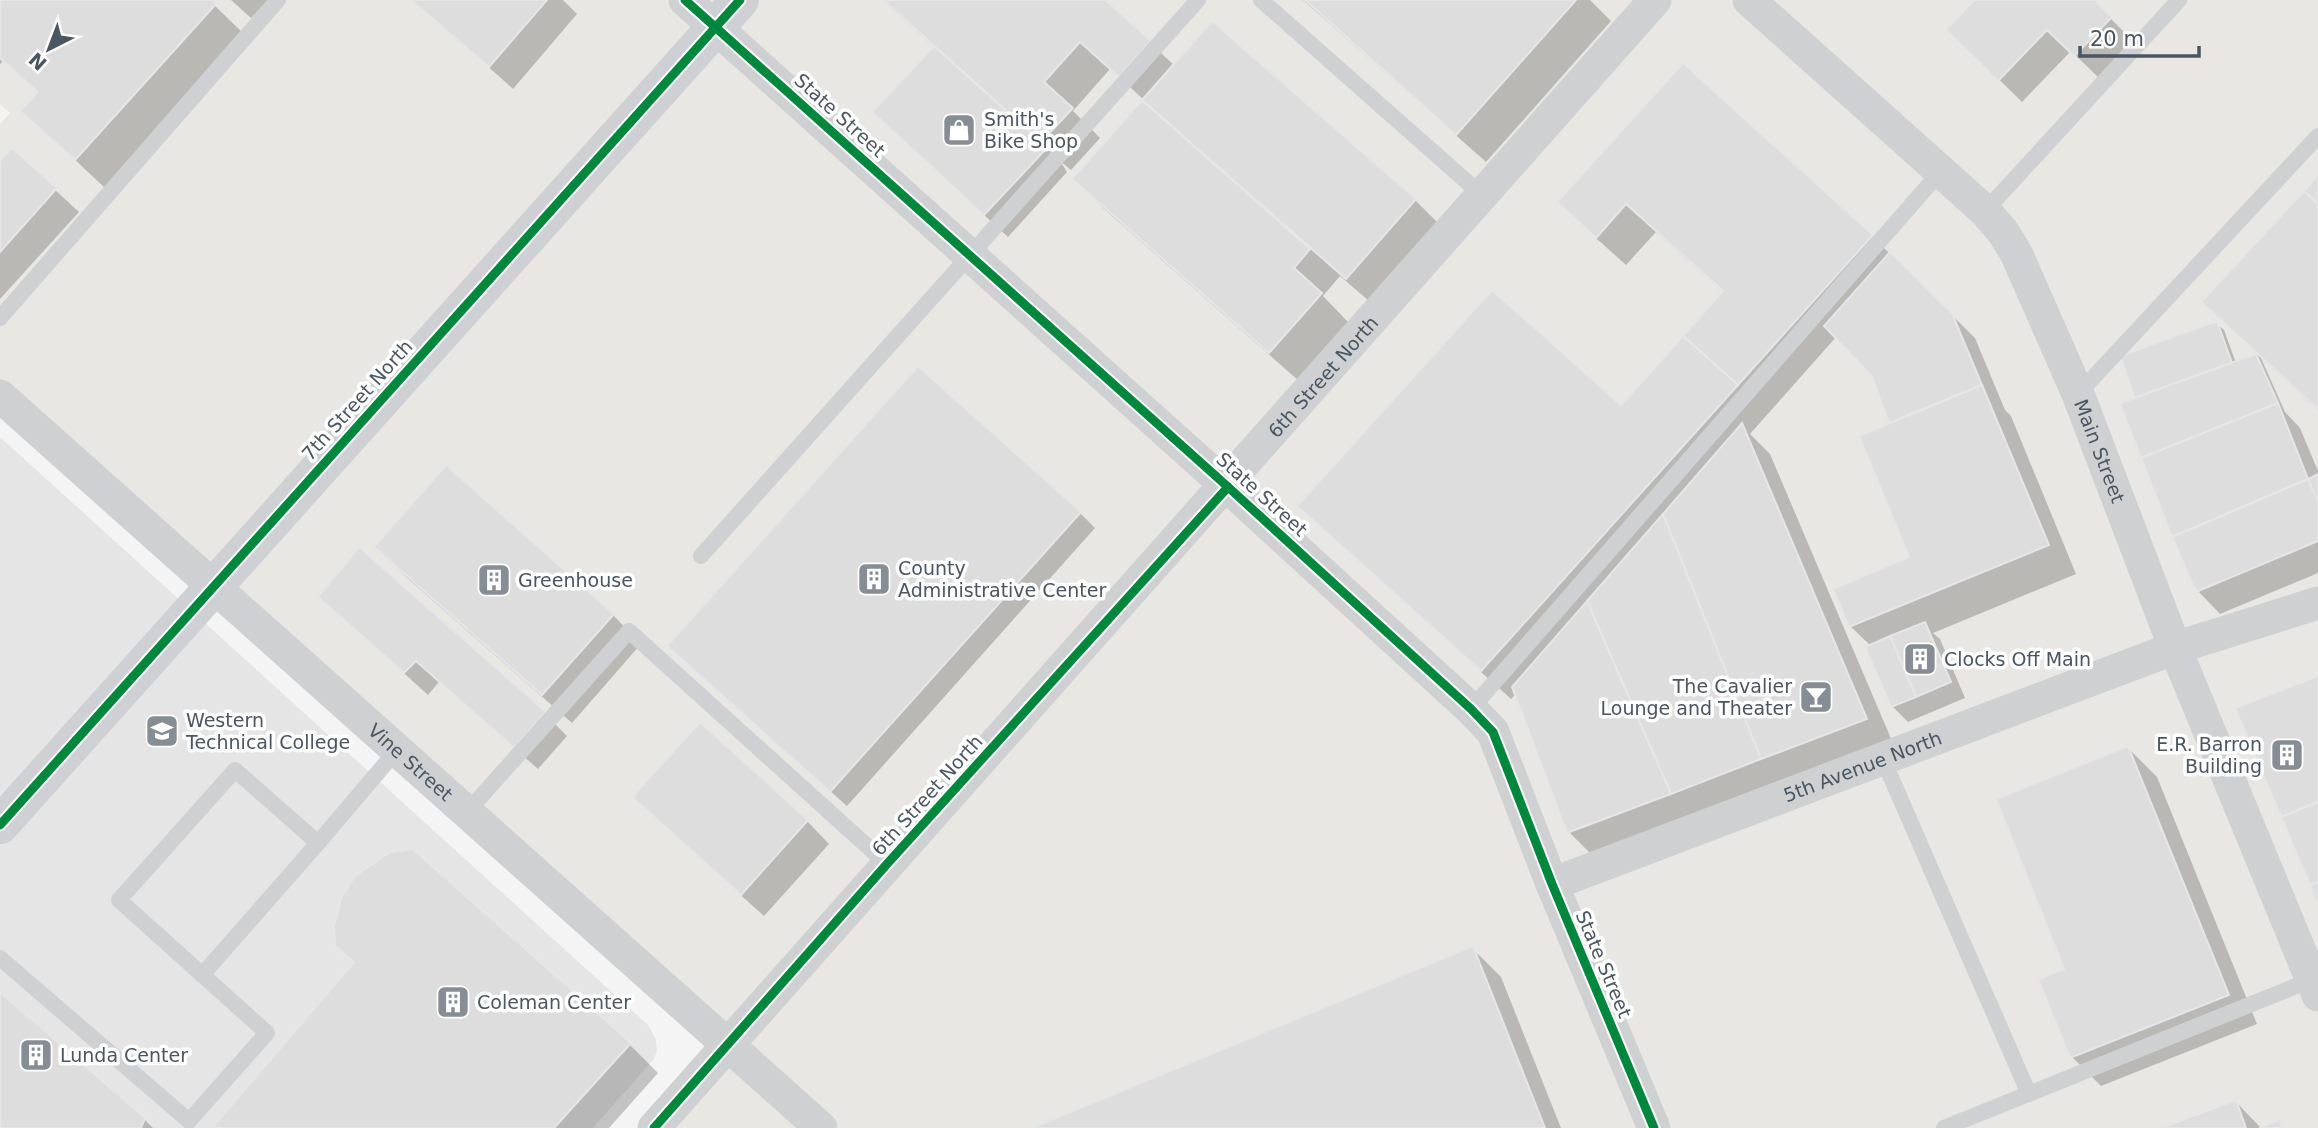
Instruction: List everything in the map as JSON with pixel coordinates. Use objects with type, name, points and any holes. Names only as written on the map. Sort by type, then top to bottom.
[{"type":"main road","name":"7th Street North","points":[[0,825],[728,13]]},
{"type":"street","name":"State Street","points":[[685,0],[728,13],[970,255],[1228,486],[1493,732],[1552,884],[1654,1128]]},
{"type":"street","name":"6th Street North","points":[[654,1128],[887,864],[1228,486],[1655,0]]},
{"type":"street","name":"Main Street","points":[[1749,0],[1984,211],[2003,232],[2017,255],[2078,394],[2175,648],[2316,984]]},
{"type":"street","name":"Vine Street","points":[[0,396],[821,1128]]},
{"type":"street","name":"5th Avenue North","points":[[1552,884],[2175,648],[2318,603]]},
{"type":"lane","points":[[0,318],[278,0]]},
{"type":"lane","points":[[701,556],[1198,0]]},
{"type":"lane","points":[[1262,0],[1483,196]]},
{"type":"lane","points":[[1984,211],[2179,0]]},
{"type":"lane","points":[[2078,394],[2318,136]]},
{"type":"lane","points":[[1471,709],[1941,171]]},
{"type":"lane","points":[[467,812],[629,631],[887,864]]},
{"type":"lane","points":[[202,975],[397,750]]},
{"type":"lane","points":[[1883,759],[2029,1094]]},
{"type":"lane","points":[[0,958],[189,1121],[267,1033],[119,901],[235,770],[318,843]]},
{"type":"lane","points":[[1944,1128],[2316,984]]},
{"type":"shaded area","points":[[0,0],[2318,0],[2318,1128],[654,1128],[727,1046],[0,396],[0,124],[10,113],[0,104]]},
{"type":"shaded area","name":"Western Technical College","points":[[0,437],[648,1025],[656,1040],[657,1051],[653,1060],[593,1128],[0,1128]]},
{"type":"building","points":[[0,0],[212,0],[216,4],[75,160],[20,111],[38,92],[0,58]]},
{"type":"building","points":[[411,0],[547,0],[489,67]]},
{"type":"building","points":[[883,0],[1106,0],[1151,41],[1119,77],[1080,42],[1044,82],[1073,108],[1041,142]]},
{"type":"building","points":[[1305,0],[1576,0],[1456,135]]},
{"type":"building","points":[[1974,0],[2095,0],[2112,17],[2074,56],[2047,30],[1998,81],[1946,30]]},
{"type":"building","points":[[1212,21],[1416,199],[1346,279],[1142,100]]},
{"type":"building","points":[[934,46],[1046,149],[984,215],[872,112]]},
{"type":"building","points":[[1683,63],[1873,235],[1738,385],[1683,336],[1723,291],[1626,204],[1596,238],[1557,202]]},
{"type":"building","points":[[1142,100],[1310,249],[1294,268],[1322,293],[1269,353],[1072,179]]},
{"type":"building","points":[[12,148],[57,188],[0,252],[0,161]]},
{"type":"building","points":[[2318,175],[2318,204],[2304,191]]},
{"type":"building","points":[[2304,191],[2318,204],[2318,409],[2201,302]]},
{"type":"building","points":[[1890,252],[1952,313],[1982,385],[1889,423],[1872,376],[1824,326]]},
{"type":"building","points":[[1492,290],[1621,405],[1683,336],[1738,385],[1481,671],[1297,506]]},
{"type":"building","points":[[2217,321],[2232,363],[2135,398],[2120,356]]},
{"type":"building","points":[[2256,354],[2278,403],[2141,458],[2120,403]]},
{"type":"building","name":"County Administrative Center","points":[[918,366],[1081,512],[830,792],[667,646]]},
{"type":"building","points":[[1982,385],[2049,545],[1849,627],[1833,589],[1909,557],[1859,436]]},
{"type":"building","points":[[2278,403],[2308,479],[2172,537],[2141,458]]},
{"type":"building","points":[[1742,423],[1867,719],[1761,759],[1663,514]]},
{"type":"building","name":"Greenhouse","points":[[446,465],[614,614],[542,695],[374,547]]},
{"type":"building","points":[[2318,474],[2318,502],[2308,479]]},
{"type":"building","points":[[2308,479],[2318,502],[2318,541],[2196,592],[2172,537]]},
{"type":"building","points":[[1663,514],[1761,759],[1671,794],[1587,601]]},
{"type":"building","points":[[359,547],[546,712],[514,748],[416,661],[404,673],[318,597]]},
{"type":"building","points":[[1587,601],[1671,794],[1567,833],[1512,687]]},
{"type":"building","name":"Clocks Off Main","points":[[1925,622],[1951,682],[1916,697],[1890,636]]},
{"type":"building","points":[[1890,636],[1916,697],[1891,707],[1865,647]]},
{"type":"building","name":"E.R. Barron Building","points":[[2318,676],[2318,802],[2281,817],[2235,708]]},
{"type":"building","points":[[700,722],[808,820],[741,895],[632,797]]},
{"type":"building","points":[[2128,746],[2229,995],[2070,1058],[2038,979],[2064,969],[1996,799]]},
{"type":"building","points":[[2318,802],[2318,882],[2310,885],[2281,817]]},
{"type":"building","name":"Coleman Center","points":[[413,849],[631,1043],[554,1128],[212,1128],[354,962],[335,946],[334,926],[342,896],[355,876],[390,852]]},
{"type":"building","points":[[2318,882],[2318,905],[2310,885]]},
{"type":"building","points":[[1473,946],[1545,1128],[1032,1128]]},
{"type":"building","name":"Lunda Center","points":[[0,992],[145,1118],[141,1128],[0,1128]]},
{"type":"building","points":[[2236,1100],[2246,1128],[2161,1128]]},
{"type":"building","points":[[2279,1120],[2282,1128],[2259,1128]]},
{"type":"cycle path","points":[[685,0],[1228,487],[1493,732],[1552,884],[1654,1128]]},
{"type":"cycle path","points":[[0,825],[740,0]]},
{"type":"cycle path","points":[[654,1128],[887,864],[1228,487]]},
{"type":"place","name":"Smith's Bike Shop","points":[[959,130]]},
{"type":"place","name":"County Administrative Center","points":[[874,579]]},
{"type":"place","name":"Greenhouse","points":[[494,580]]},
{"type":"place","name":"Clocks Off Main","points":[[1920,659]]},
{"type":"place","name":"The Cavalier Lounge and Theater","points":[[1816,697]]},
{"type":"place","name":"Western Technical College","points":[[162,731]]},
{"type":"place","name":"E.R. Barron Building","points":[[2287,755]]},
{"type":"place","name":"Coleman Center","points":[[453,1002]]},
{"type":"place","name":"Lunda Center","points":[[36,1055]]}]
